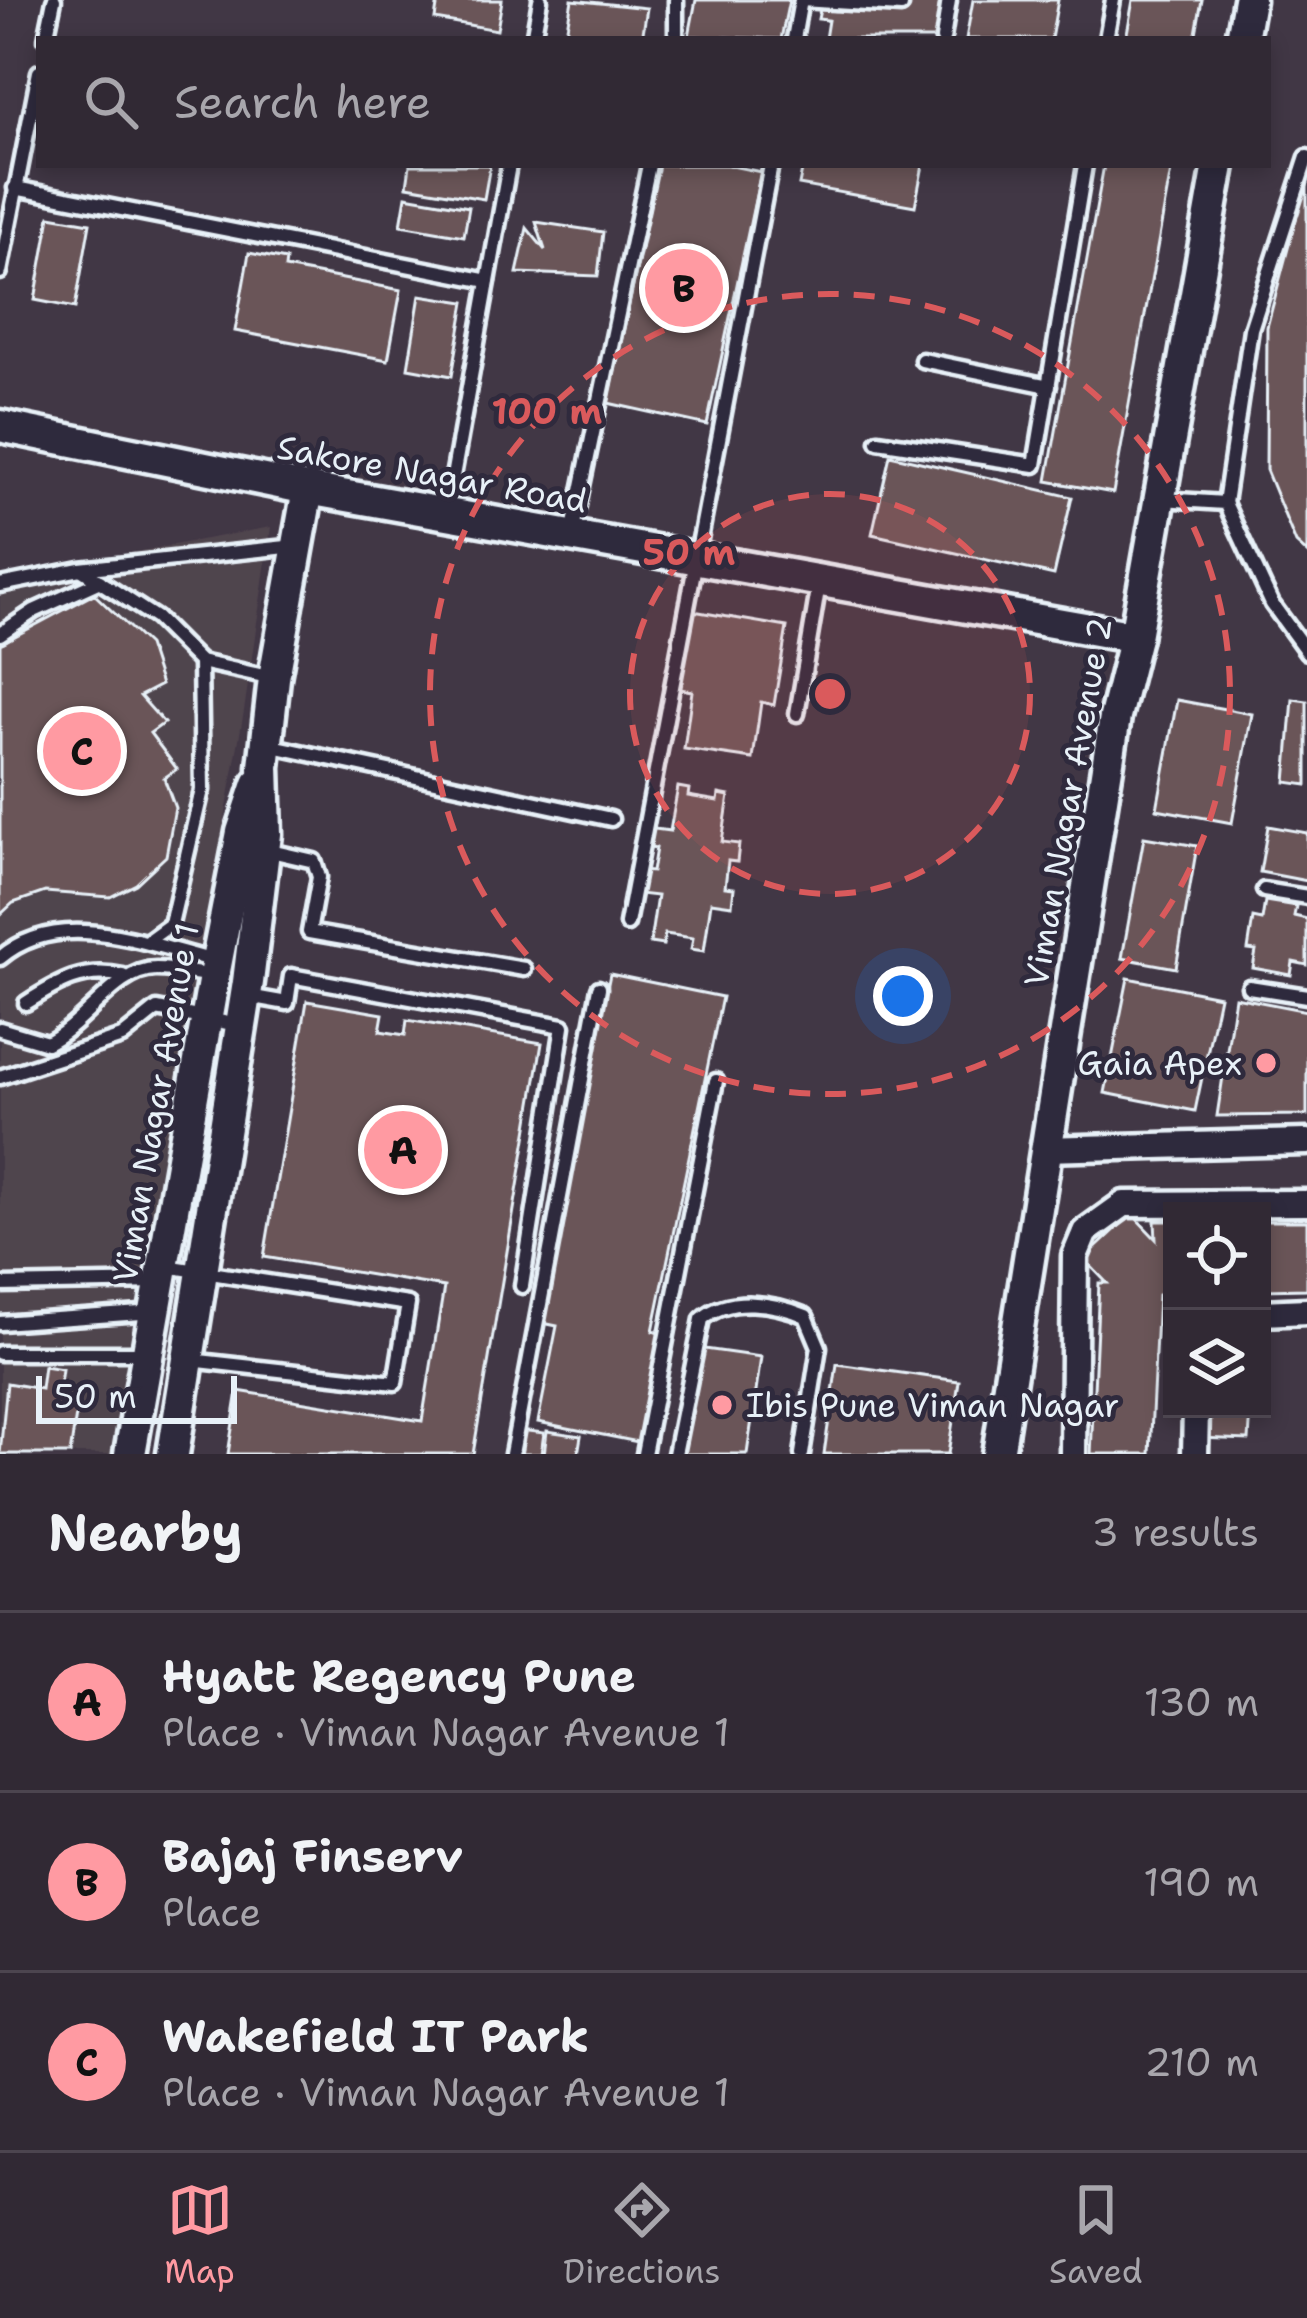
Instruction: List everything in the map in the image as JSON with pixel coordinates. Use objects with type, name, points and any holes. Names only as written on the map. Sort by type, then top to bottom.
[{"type":"street","points":[[1243,36],[1249,0]]},
{"type":"street","name":"Viman Nagar Avenue 2","points":[[998,1454],[1114,717],[1135,637],[1219,168]]},
{"type":"street","name":"Sakore Nagar Road","points":[[0,426],[308,489],[1135,637]]},
{"type":"street","name":"Viman Nagar Avenue 1","points":[[173,1454],[247,992],[265,850],[265,756],[274,678],[308,489]]},
{"type":"street","name":"Viman Nagar Avenue 1","points":[[130,1454],[215,968],[242,832],[265,756]]},
{"type":"street","points":[[1044,1149],[1307,1142]]},
{"type":"street","points":[[1073,1454],[1075,1256],[1085,1232],[1124,1204],[1307,1203]]},
{"type":"street","points":[[1271,1313],[1307,1311]]},
{"type":"street","points":[[1195,1454],[1196,1418]]},
{"type":"lane","points":[[47,36],[53,0]]},
{"type":"lane","points":[[534,36],[540,0]]},
{"type":"lane","points":[[676,0],[676,36]]},
{"type":"lane","points":[[795,36],[801,0],[901,6]]},
{"type":"lane","points":[[944,36],[950,0]]},
{"type":"lane","points":[[1107,36],[1113,0]]},
{"type":"lane","points":[[0,272],[36,86]]},
{"type":"lane","points":[[1307,157],[1251,328],[1226,503],[1272,604],[1307,652]]},
{"type":"lane","points":[[447,512],[508,168]]},
{"type":"lane","points":[[572,536],[648,168]]},
{"type":"lane","points":[[627,924],[770,168]]},
{"type":"lane","points":[[878,441],[1035,465],[1084,168]]},
{"type":"lane","points":[[15,188],[488,281]]},
{"type":"lane","points":[[922,360],[1048,386]]},
{"type":"lane","points":[[1160,499],[1226,503]]},
{"type":"lane","points":[[0,585],[80,569],[297,546]]},
{"type":"lane","points":[[80,569],[156,618],[200,662],[274,678]]},
{"type":"lane","points":[[0,634],[34,611],[100,581]]},
{"type":"lane","points":[[797,714],[819,583]]},
{"type":"lane","points":[[149,940],[171,924],[202,790],[200,662]]},
{"type":"lane","points":[[265,756],[611,819]]},
{"type":"lane","points":[[265,850],[314,861],[320,877],[309,932],[524,969]]},
{"type":"lane","points":[[1264,890],[1307,897]]},
{"type":"lane","points":[[0,958],[23,942],[106,931],[149,940],[215,968],[247,992],[287,1003],[291,976],[563,1026],[522,1286]]},
{"type":"lane","points":[[26,1003],[76,975],[215,968]]},
{"type":"lane","points":[[0,1029],[47,1043],[70,1031],[123,976]]},
{"type":"lane","points":[[1249,987],[1307,996]]},
{"type":"lane","points":[[512,1454],[598,988]]},
{"type":"lane","points":[[0,1077],[122,1037],[157,1009],[207,1018],[247,992]]},
{"type":"lane","points":[[644,1454],[716,1081]]},
{"type":"lane","points":[[0,1323],[160,1287],[204,1271],[408,1304],[395,1383],[189,1360]]},
{"type":"lane","points":[[0,1285],[160,1287]]},
{"type":"lane","points":[[675,1454],[702,1319],[712,1310],[746,1304],[783,1307],[806,1316],[820,1347],[802,1454]]},
{"type":"lane","points":[[0,1354],[148,1353]]},
{"type":"shaded area","points":[[271,527],[244,711],[113,1454],[0,1454],[0,577]]},
{"type":"building","points":[[438,0],[502,0],[497,30],[435,19]]},
{"type":"building","points":[[572,0],[647,8],[642,36],[565,36]]},
{"type":"building","points":[[696,0],[789,0],[782,36],[689,36]]},
{"type":"building","points":[[822,0],[953,0],[947,36],[825,36],[828,20],[818,19]]},
{"type":"building","points":[[973,0],[1058,0],[1052,36],[967,36]]},
{"type":"building","points":[[1133,0],[1202,0],[1196,36],[1127,36]]},
{"type":"building","points":[[410,168],[489,168],[484,199],[407,186]]},
{"type":"building","points":[[658,168],[761,172],[707,425],[608,403]]},
{"type":"building","points":[[802,168],[922,168],[915,206],[799,185]]},
{"type":"building","points":[[1103,168],[1171,168],[1113,493],[1047,481]]},
{"type":"building","points":[[1307,177],[1307,553],[1296,543],[1266,470],[1267,327]]},
{"type":"building","points":[[406,196],[469,207],[464,236],[401,225]]},
{"type":"building","points":[[50,216],[90,223],[75,308],[35,300]]},
{"type":"building","points":[[536,222],[603,232],[598,276],[517,273],[527,228],[545,250]]},
{"type":"building","points":[[249,253],[286,260],[285,268],[401,290],[388,360],[235,331]]},
{"type":"building","points":[[420,295],[465,302],[452,376],[408,368]]},
{"type":"building","points":[[890,455],[1072,497],[1054,575],[872,534]]},
{"type":"building","points":[[94,594],[148,645],[161,685],[140,696],[164,723],[150,733],[177,769],[164,778],[175,808],[166,856],[136,884],[110,897],[45,892],[13,903],[0,915],[0,644]]},
{"type":"building","points":[[693,611],[787,627],[774,705],[761,702],[753,759],[684,749],[692,691],[680,689]]},
{"type":"building","points":[[1293,699],[1307,701],[1307,785],[1286,782]]},
{"type":"building","points":[[1177,700],[1252,714],[1232,823],[1157,809]]},
{"type":"building","points":[[678,787],[689,789],[688,796],[718,801],[719,794],[729,796],[722,842],[739,844],[737,862],[728,861],[725,887],[734,888],[732,905],[711,902],[704,951],[691,949],[693,938],[665,934],[663,945],[650,943],[657,896],[639,894],[641,871],[652,872],[656,848],[645,846],[647,828],[670,831]]},
{"type":"building","points":[[1268,826],[1307,833],[1307,881],[1260,872]]},
{"type":"building","points":[[1144,837],[1197,846],[1176,968],[1122,958]]},
{"type":"building","points":[[1265,901],[1296,906],[1294,916],[1307,919],[1307,965],[1293,962],[1291,975],[1253,968],[1256,951],[1248,950],[1253,918],[1262,920]]},
{"type":"building","points":[[610,974],[722,997],[653,1331],[659,1333],[638,1442],[538,1422],[557,1326],[538,1322]]},
{"type":"building","points":[[1128,978],[1219,996],[1195,1111],[1105,1093]]},
{"type":"building","name":"Gaia Apex","points":[[1235,997],[1307,1011],[1307,1115],[1217,1116]]},
{"type":"building","points":[[307,1001],[383,1014],[380,1031],[405,1035],[407,1020],[542,1043],[473,1454],[228,1454],[238,1391],[422,1421],[444,1287],[264,1257]]},
{"type":"building","points":[[1132,1214],[1156,1239],[1155,1221],[1163,1221],[1163,1294],[1158,1295],[1150,1454],[1091,1454],[1099,1283],[1107,1283],[1084,1259]]},
{"type":"building","points":[[1271,1221],[1307,1221],[1307,1289],[1271,1290]]},
{"type":"building","name":"Ibis Pune Viman Nagar","points":[[698,1348],[761,1357],[747,1454],[682,1454]]},
{"type":"building","points":[[837,1364],[959,1381],[948,1454],[824,1454]]},
{"type":"building","points":[[44,1366],[62,1369],[58,1398],[78,1402],[70,1454],[0,1454],[7,1383],[41,1389]]},
{"type":"building","points":[[1200,1418],[1250,1418],[1249,1440],[1199,1438]]},
{"type":"building","points":[[520,1430],[544,1433],[541,1454],[516,1454]]},
{"type":"building","points":[[547,1431],[581,1436],[578,1454],[544,1454]]},
{"type":"place","name":"Bajaj Finserv","points":[[684,288]]},
{"type":"place","name":"Wakefield IT Park","points":[[82,751]]},
{"type":"place","name":"Gaia Apex","points":[[1266,1063]]},
{"type":"place","name":"Hyatt Regency Pune","points":[[403,1150]]},
{"type":"place","name":"Ibis Pune Viman Nagar","points":[[722,1405]]}]
